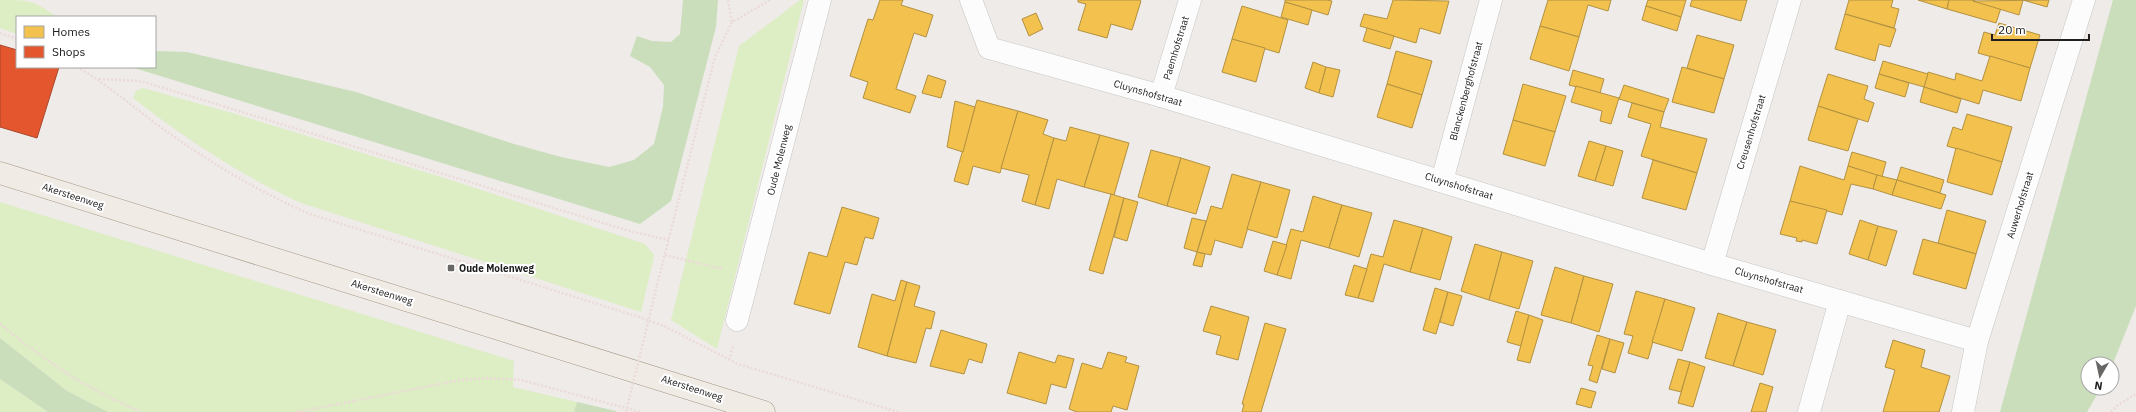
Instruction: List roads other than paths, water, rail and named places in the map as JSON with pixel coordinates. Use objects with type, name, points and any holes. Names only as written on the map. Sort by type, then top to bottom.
[{"type":"main road","name":"Akersteenweg","points":[[0,173],[655,376],[764,412]]},
{"type":"street","name":"Oude Molenweg","points":[[738,320],[820,0]]},
{"type":"street","name":"Cluynshofstraat","points":[[971,0],[989,48],[1161,96],[1712,264],[1977,341]]},
{"type":"street","name":"Paemhofstraat","points":[[1161,96],[1190,0]]},
{"type":"street","name":"Blanckenberghofstraat","points":[[1442,181],[1491,0]]},
{"type":"street","name":"Creusenhofstraat","points":[[1712,264],[1790,0]]},
{"type":"street","name":"Auwerhofstraat","points":[[1963,412],[1977,341],[2084,0]]},
{"type":"street","points":[[1809,412],[1840,301]]},
{"type":"place","name":"Oude Molenweg","points":[[451,268]]}]
